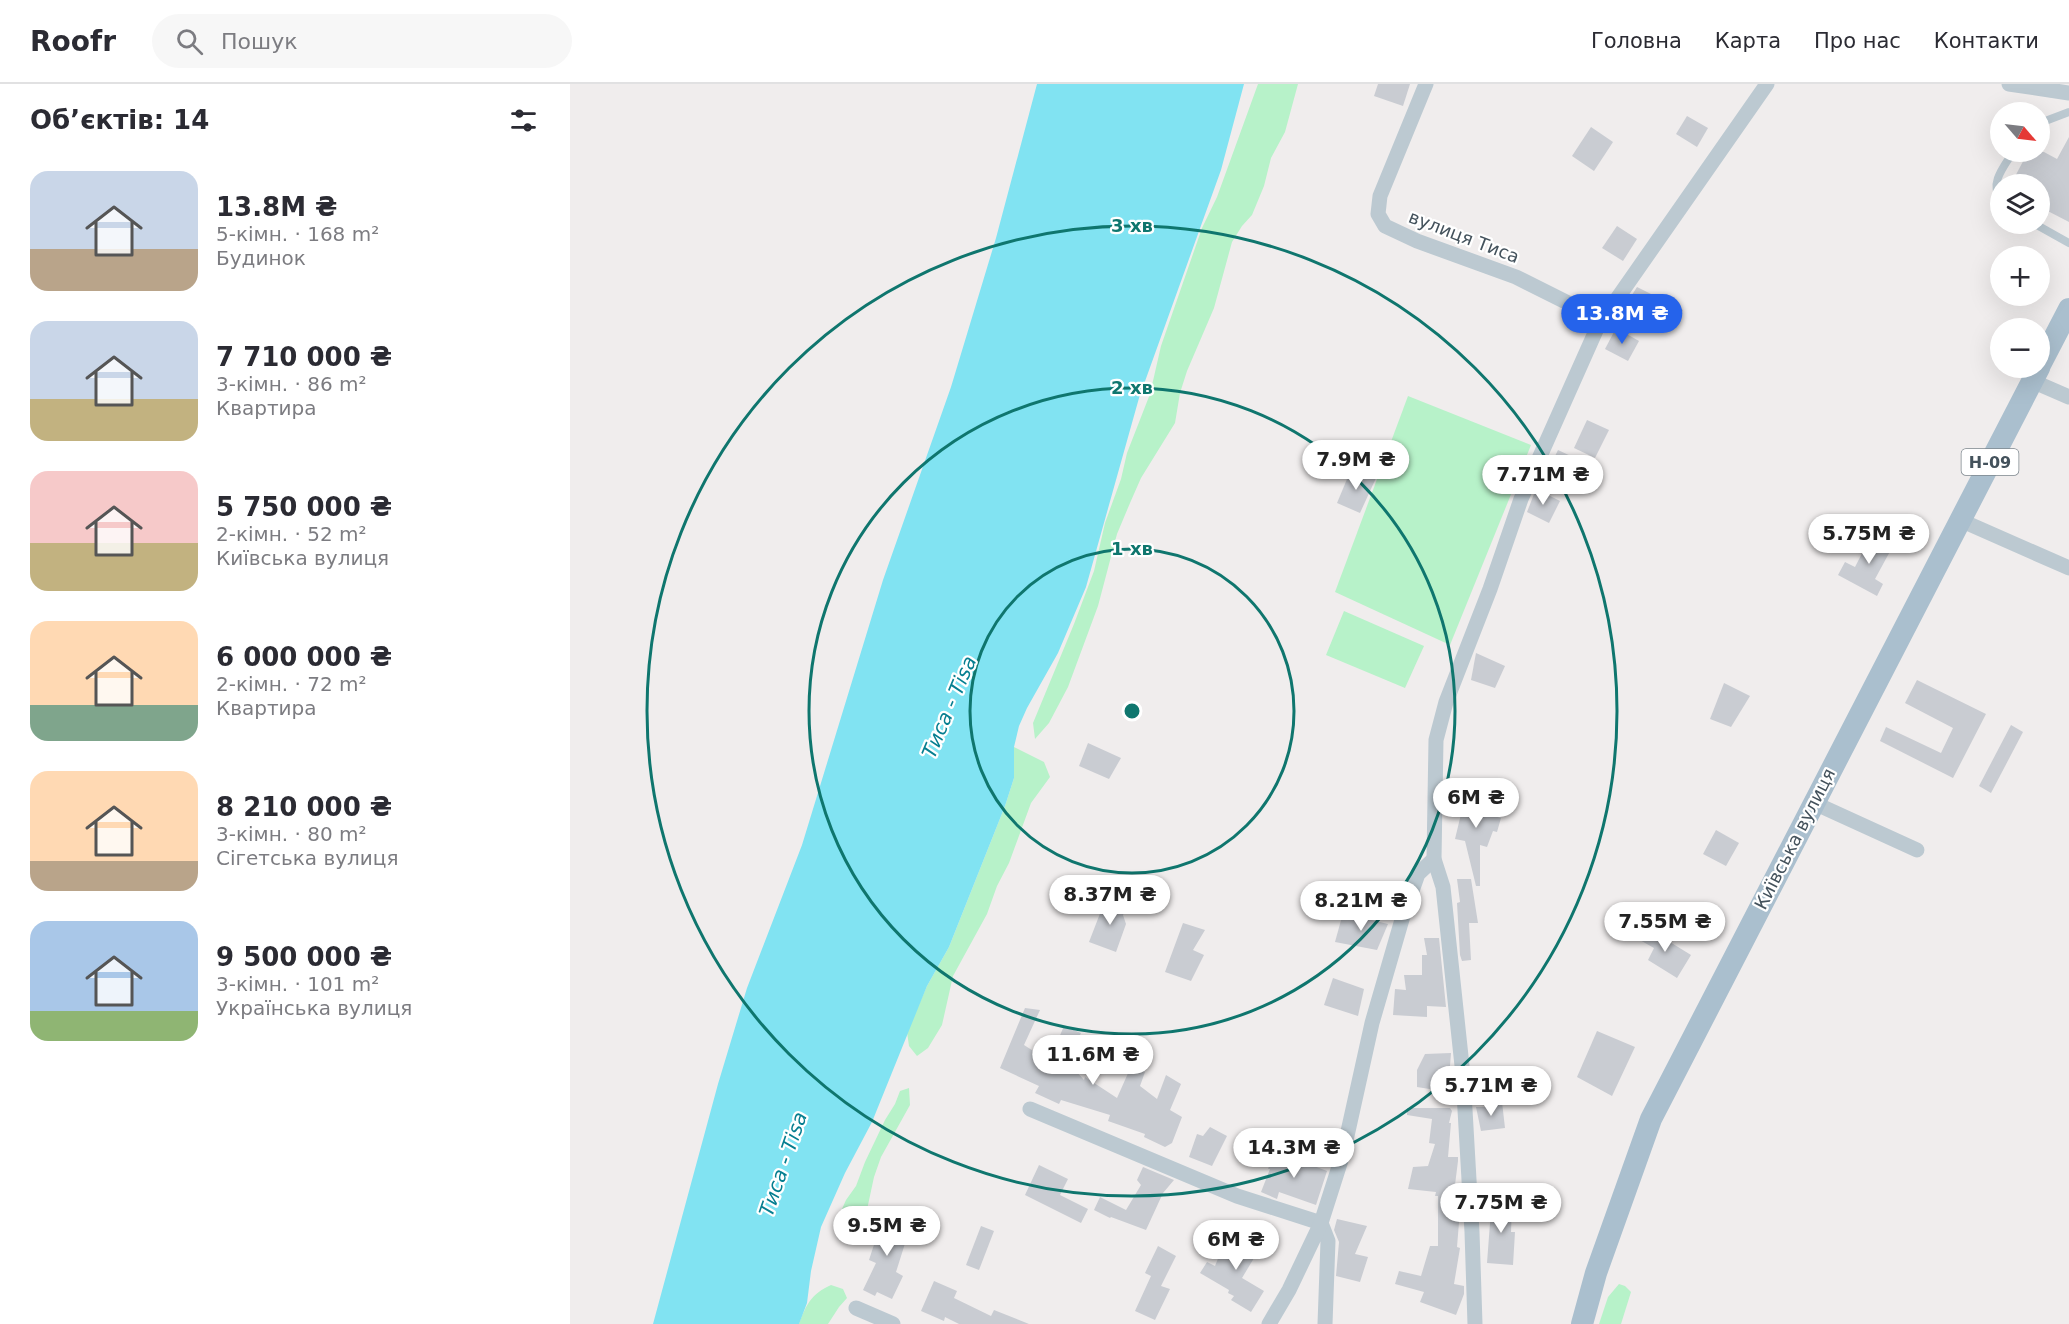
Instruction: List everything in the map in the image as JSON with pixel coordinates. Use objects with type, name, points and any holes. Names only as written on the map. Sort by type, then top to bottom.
[{"type":"main road","name":"Київська вулиця","points":[[2050,346],[2069,309]]},
{"type":"main road","name":"Київська вулиця","points":[[1582,1324],[1596,1273],[1651,1119],[2033,378]]},
{"type":"street","name":"вулиця Тиса","points":[[1426,84],[1380,196],[1378,214],[1385,226],[1417,241],[1516,278],[1578,308],[1598,326]]},
{"type":"street","points":[[1475,1324],[1472,1232],[1462,1075],[1443,887],[1434,859],[1436,740],[1446,702],[1490,589],[1521,499],[1598,326],[1767,84]]},
{"type":"street","points":[[2009,84],[2069,93]]},
{"type":"street","points":[[2046,378],[2069,397]]},
{"type":"street","points":[[1960,520],[2069,568]]},
{"type":"street","points":[[1814,803],[1917,850]]},
{"type":"street","points":[[1269,1324],[1289,1290],[1321,1223],[1343,1154],[1372,1023],[1403,916],[1418,874],[1434,859]]},
{"type":"street","points":[[1030,1109],[1237,1196],[1321,1223]]},
{"type":"street","points":[[1321,1223],[1328,1241],[1326,1324]]},
{"type":"street","points":[[856,1308],[892,1324]]},
{"type":"lane","points":[[2050,119],[2069,112]]},
{"type":"lane","points":[[2050,232],[2069,243]]},
{"type":"green space","points":[[1258,84],[1298,84],[1285,132],[1271,158],[1264,186],[1252,215],[1232,242],[1214,308],[1180,393],[1175,423],[1141,478],[1117,534],[1098,606],[1068,687],[1049,723],[1035,739],[1033,723],[1094,571],[1105,523],[1121,479],[1127,453],[1150,394],[1161,346],[1202,228],[1217,197]]},
{"type":"green space","points":[[1408,396],[1531,445],[1450,645],[1335,592]]},
{"type":"green space","points":[[1344,611],[1424,646],[1405,688],[1326,655]]},
{"type":"green space","points":[[1014,747],[1044,762],[1050,777],[1031,803],[987,914],[953,976],[942,1025],[928,1048],[917,1056],[909,1046],[907,1032],[927,986],[949,947],[1005,806],[1014,778]]},
{"type":"green space","points":[[909,1088],[910,1105],[881,1157],[865,1219],[857,1225],[847,1226],[838,1218],[846,1200],[856,1186],[865,1162],[900,1091]]},
{"type":"green space","points":[[1619,1284],[1631,1292],[1621,1324],[1599,1324],[1608,1297]]},
{"type":"green space","points":[[831,1285],[843,1289],[847,1298],[828,1324],[799,1324],[810,1301]]},
{"type":"water","name":"Тиса - Tisa","points":[[1037,84],[1244,84],[1221,170],[1139,398],[1086,587],[1058,653],[1019,726],[1014,747],[1014,778],[949,947],[927,986],[872,1122],[845,1173],[821,1227],[811,1271],[807,1303],[799,1324],[653,1324],[718,1084],[747,988],[802,845],[883,580],[951,387],[996,238]]},
{"type":"building","points":[[1378,84],[1410,84],[1403,106],[1374,96]]},
{"type":"building","points":[[1687,116],[1708,128],[1697,147],[1676,134]]},
{"type":"building","points":[[1591,127],[1613,142],[1594,171],[1572,156]]},
{"type":"building","points":[[2069,137],[2069,222],[2050,212],[2050,174],[2016,174],[2023,162],[2050,162],[2050,155],[2057,159]]},
{"type":"building","points":[[1617,226],[1637,239],[1623,261],[1602,248]]},
{"type":"building","points":[[1637,287],[1683,310],[1675,326],[1652,314],[1648,321],[1623,309]]},
{"type":"building","points":[[1616,328],[1639,341],[1628,361],[1605,349]]},
{"type":"building","points":[[1587,420],[1609,430],[1595,458],[1574,448]]},
{"type":"building","points":[[1558,450],[1575,458],[1564,480],[1544,471],[1550,458],[1553,460]]},
{"type":"building","points":[[1350,472],[1376,478],[1360,513],[1337,503]]},
{"type":"building","points":[[1536,489],[1560,501],[1549,523],[1527,512]]},
{"type":"building","points":[[1873,532],[1894,544],[1875,579],[1883,584],[1877,596],[1838,575],[1845,562],[1855,567]]},
{"type":"building","points":[[1476,653],[1505,666],[1495,688],[1471,680]]},
{"type":"building","points":[[1917,680],[1986,714],[1953,778],[1880,741],[1886,727],[1941,753],[1953,728],[1905,703]]},
{"type":"building","points":[[1724,683],[1750,696],[1731,727],[1710,719]]},
{"type":"building","points":[[2011,725],[2023,732],[1991,793],[1979,786]]},
{"type":"building","points":[[1088,743],[1121,758],[1109,779],[1079,766]]},
{"type":"building","points":[[1468,785],[1482,787],[1477,811],[1501,818],[1497,832],[1493,831],[1487,847],[1480,845],[1480,886],[1476,886],[1465,841],[1455,839]]},
{"type":"building","points":[[1716,830],[1739,843],[1726,866],[1703,854]]},
{"type":"building","points":[[1457,879],[1471,879],[1478,923],[1469,923],[1471,960],[1462,961],[1460,955],[1457,903],[1460,902]]},
{"type":"building","points":[[1106,898],[1128,907],[1123,915],[1126,924],[1116,952],[1089,942]]},
{"type":"building","points":[[1343,913],[1388,924],[1377,950],[1335,942]]},
{"type":"building","points":[[1183,923],[1205,930],[1193,950],[1204,955],[1191,981],[1165,972]]},
{"type":"building","points":[[1644,926],[1691,955],[1677,978],[1648,960],[1654,948],[1638,939]]},
{"type":"building","points":[[1424,938],[1439,938],[1446,1007],[1427,1006],[1427,1017],[1393,1015],[1395,989],[1406,990],[1404,975],[1422,975],[1422,955],[1427,955]]},
{"type":"building","points":[[1333,978],[1364,989],[1358,1016],[1324,1005]]},
{"type":"building","points":[[1025,1008],[1040,1010],[1024,1045],[1049,1061],[1064,1026],[1081,1033],[1067,1061],[1084,1080],[1085,1077],[1117,1098],[1133,1062],[1145,1072],[1140,1086],[1157,1099],[1166,1075],[1181,1084],[1170,1110],[1182,1117],[1172,1143],[1165,1147],[1144,1137],[1145,1134],[1108,1121],[1110,1115],[1061,1100],[1059,1104],[1035,1093],[1039,1086],[1000,1068]]},
{"type":"building","points":[[1597,1031],[1635,1047],[1612,1096],[1577,1077]]},
{"type":"building","points":[[1451,1053],[1450,1066],[1446,1066],[1448,1092],[1417,1087],[1417,1070],[1425,1054]]},
{"type":"building","points":[[1502,1102],[1505,1128],[1481,1131],[1476,1107],[1491,1107],[1491,1104]]},
{"type":"building","points":[[1407,1108],[1450,1108],[1452,1111],[1449,1123],[1451,1123],[1448,1157],[1458,1157],[1458,1161],[1452,1209],[1460,1210],[1457,1247],[1460,1248],[1454,1284],[1464,1286],[1464,1294],[1456,1315],[1420,1302],[1424,1292],[1395,1284],[1399,1271],[1421,1276],[1430,1246],[1438,1246],[1438,1196],[1435,1196],[1436,1192],[1408,1189],[1413,1167],[1428,1166],[1435,1144],[1429,1143],[1432,1119],[1407,1115]]},
{"type":"building","points":[[1210,1127],[1227,1136],[1212,1166],[1189,1157],[1197,1134],[1203,1136]]},
{"type":"building","points":[[1275,1151],[1327,1171],[1316,1205],[1279,1192],[1277,1199],[1261,1192]]},
{"type":"building","points":[[1039,1165],[1068,1179],[1060,1195],[1088,1209],[1081,1223],[1025,1195]]},
{"type":"building","points":[[1143,1167],[1174,1180],[1163,1193],[1146,1230],[1094,1210],[1100,1197],[1126,1210],[1141,1185],[1137,1180]]},
{"type":"building","points":[[1489,1201],[1512,1203],[1511,1232],[1515,1232],[1513,1265],[1487,1263]]},
{"type":"building","points":[[893,1209],[904,1217],[901,1225],[908,1234],[896,1272],[903,1276],[892,1299],[877,1292],[875,1296],[863,1290],[876,1263],[869,1260],[882,1220],[888,1219]]},
{"type":"building","points":[[1337,1219],[1367,1226],[1355,1254],[1368,1257],[1360,1282],[1336,1276],[1339,1242],[1334,1230]]},
{"type":"building","points":[[981,1226],[994,1231],[979,1270],[966,1265]]},
{"type":"building","points":[[1229,1231],[1260,1248],[1242,1278],[1264,1291],[1251,1312],[1231,1300],[1234,1296],[1228,1293],[1229,1290],[1200,1273],[1207,1262],[1215,1266]]},
{"type":"building","points":[[1158,1246],[1176,1256],[1161,1286],[1170,1289],[1155,1320],[1135,1311],[1151,1276],[1145,1273]]},
{"type":"building","points":[[934,1281],[957,1291],[954,1298],[991,1316],[994,1310],[1029,1324],[959,1324],[945,1317],[944,1321],[921,1311]]}]
